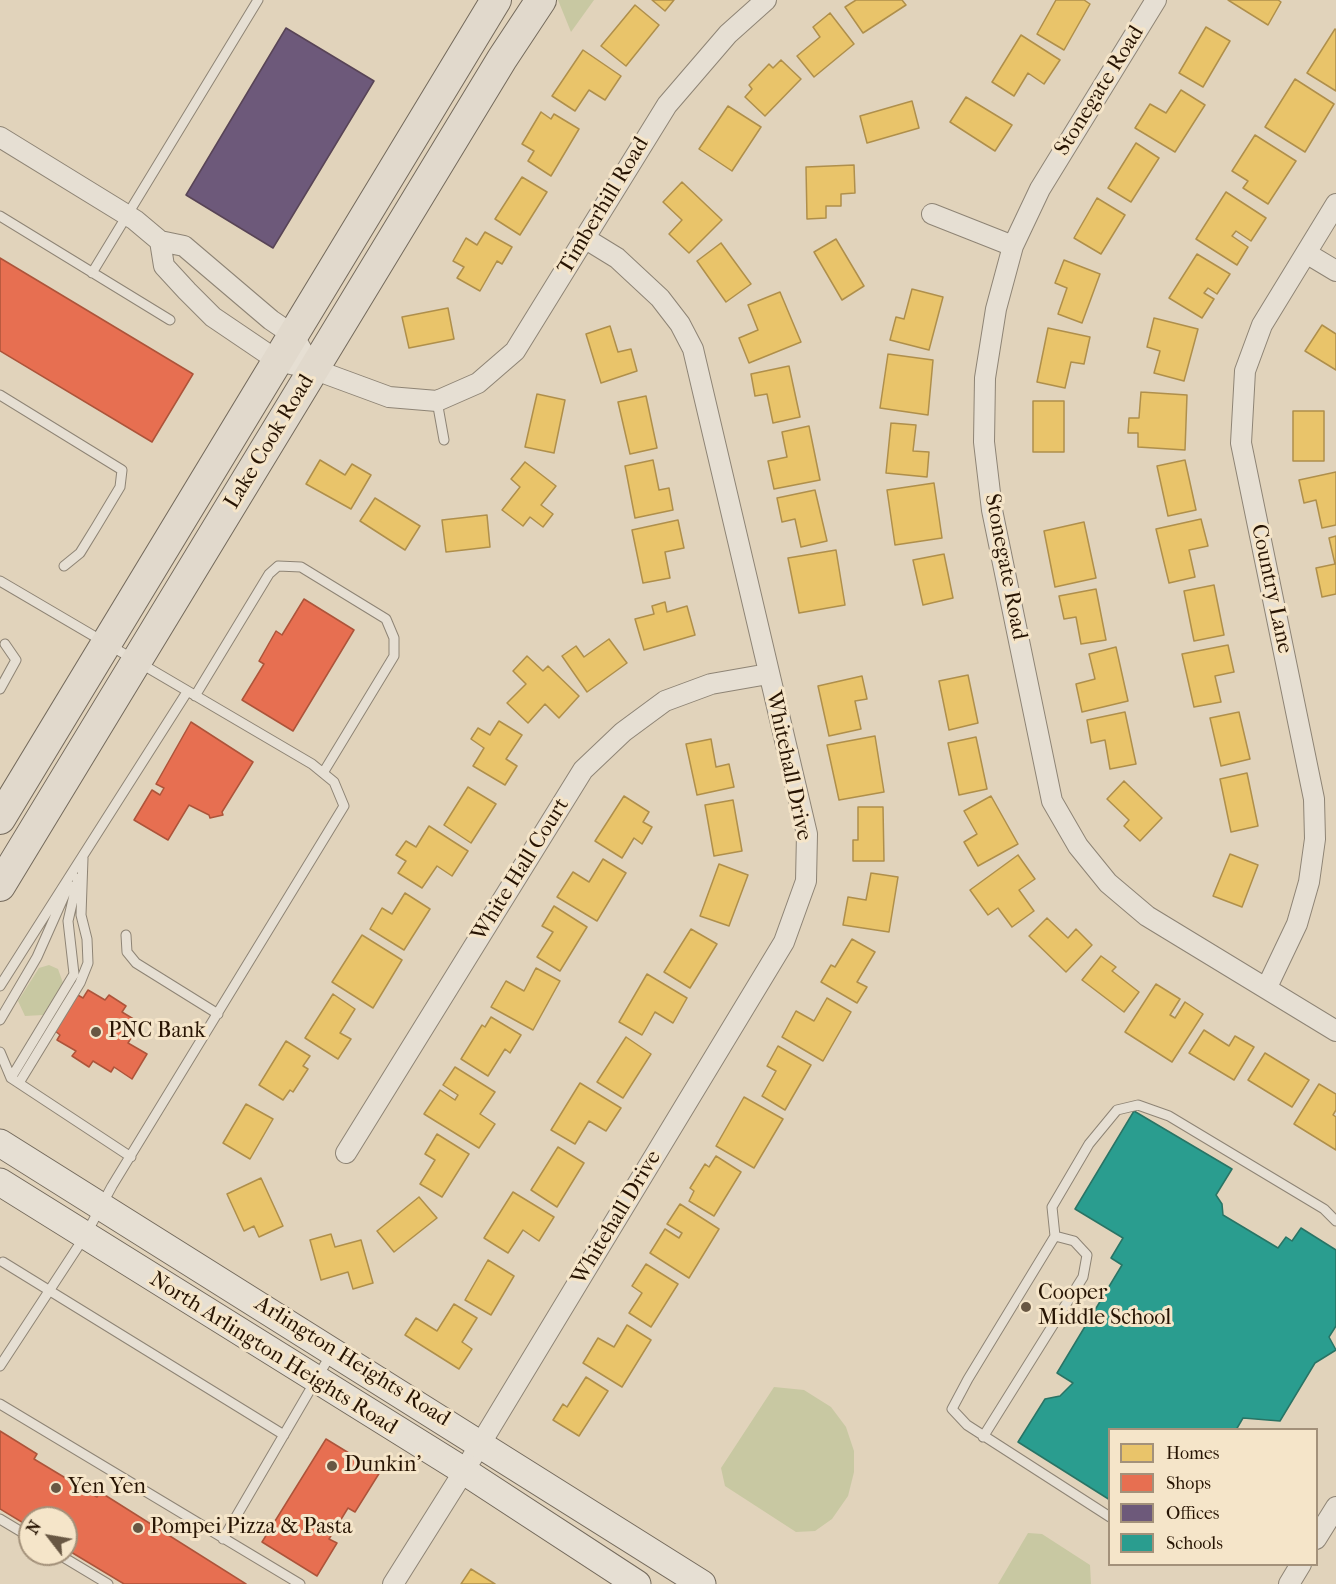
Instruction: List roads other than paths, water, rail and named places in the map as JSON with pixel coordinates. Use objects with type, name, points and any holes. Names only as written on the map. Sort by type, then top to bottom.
[{"type":"main road","name":"Lake Cook Road","points":[[0,819],[496,0]]},
{"type":"main road","name":"Lake Cook Road","points":[[0,886],[138,662],[313,369],[541,0]]},
{"type":"main road","name":"Arlington Heights Road","points":[[0,1143],[481,1443],[702,1584]]},
{"type":"main road","name":"North Arlington Heights Road","points":[[0,1182],[464,1471],[638,1584]]},
{"type":"street","name":"Timberhill Road","points":[[278,361],[313,369],[389,398],[437,401],[478,383],[515,351],[667,105],[728,34],[766,0]]},
{"type":"street","name":"Stonegate Road","points":[[1156,0],[1040,189],[1013,246],[996,309],[985,378],[984,442],[993,510],[1052,801],[1077,846],[1108,883],[1147,916],[1336,1030]]},
{"type":"street","points":[[0,137],[128,216],[160,241],[184,246],[293,335],[313,369]]},
{"type":"street","name":"Country Lane","points":[[1267,987],[1297,924],[1308,882],[1315,839],[1314,800],[1241,443],[1245,371],[1262,325],[1336,204]]},
{"type":"street","points":[[932,214],[1013,246]]},
{"type":"street","name":"Whitehall Drive","points":[[393,1584],[464,1471],[784,942],[806,881],[807,834],[693,350],[680,324],[660,298],[617,258],[586,239]]},
{"type":"street","points":[[160,241],[164,266],[193,297],[213,317],[278,361]]},
{"type":"street","points":[[1306,253],[1336,271]]},
{"type":"street","name":"White Hall Court","points":[[346,1153],[583,770],[623,732],[665,701],[711,684],[768,674]]},
{"type":"street","points":[[1318,1537],[1336,1507]]},
{"type":"street","points":[[1290,1584],[1300,1566]]},
{"type":"lane","points":[[92,273],[258,0]]},
{"type":"lane","points":[[0,216],[170,320]]},
{"type":"lane","points":[[0,395],[122,470],[120,487],[96,527],[80,553],[64,566]]},
{"type":"lane","points":[[437,401],[444,440]]},
{"type":"lane","points":[[0,986],[83,855],[269,574],[278,566],[301,567],[386,620],[394,638],[394,656],[323,773]]},
{"type":"lane","points":[[0,581],[323,773],[334,782],[344,806],[130,1157],[85,1236],[48,1289],[0,1366]]},
{"type":"lane","points":[[0,689],[16,660],[5,644]]},
{"type":"lane","points":[[0,1020],[37,957],[83,855]]},
{"type":"lane","points":[[15,1081],[80,983],[88,963],[87,939],[81,915],[83,855]]},
{"type":"lane","points":[[15,1081],[74,974],[68,921],[83,855]]},
{"type":"lane","points":[[126,935],[127,952],[136,963],[218,1014]]},
{"type":"lane","points":[[0,1052],[15,1081],[130,1157]]},
{"type":"lane","points":[[1108,1516],[983,1437],[967,1425],[952,1409],[1055,1236],[1052,1207],[1089,1144],[1117,1110],[1138,1105],[1169,1116],[1324,1209],[1336,1221]]},
{"type":"lane","points":[[983,1437],[1083,1277],[1087,1255],[1074,1241],[1055,1236]]},
{"type":"lane","points":[[3,1262],[285,1436]]},
{"type":"lane","points":[[223,1539],[333,1351]]},
{"type":"lane","points":[[0,1404],[300,1584]]},
{"type":"lane","points":[[0,1519],[18,1530]]},
{"type":"lane","points":[[78,1566],[108,1584]]},
{"type":"place","name":"PNC Bank","points":[[96,1032]]},
{"type":"place","name":"Cooper Middle School","points":[[1026,1307]]},
{"type":"place","name":"Dunkin'","points":[[332,1466]]},
{"type":"place","name":"Yen Yen","points":[[56,1488]]},
{"type":"place","name":"Pompei Pizza & Pasta","points":[[138,1528]]}]
